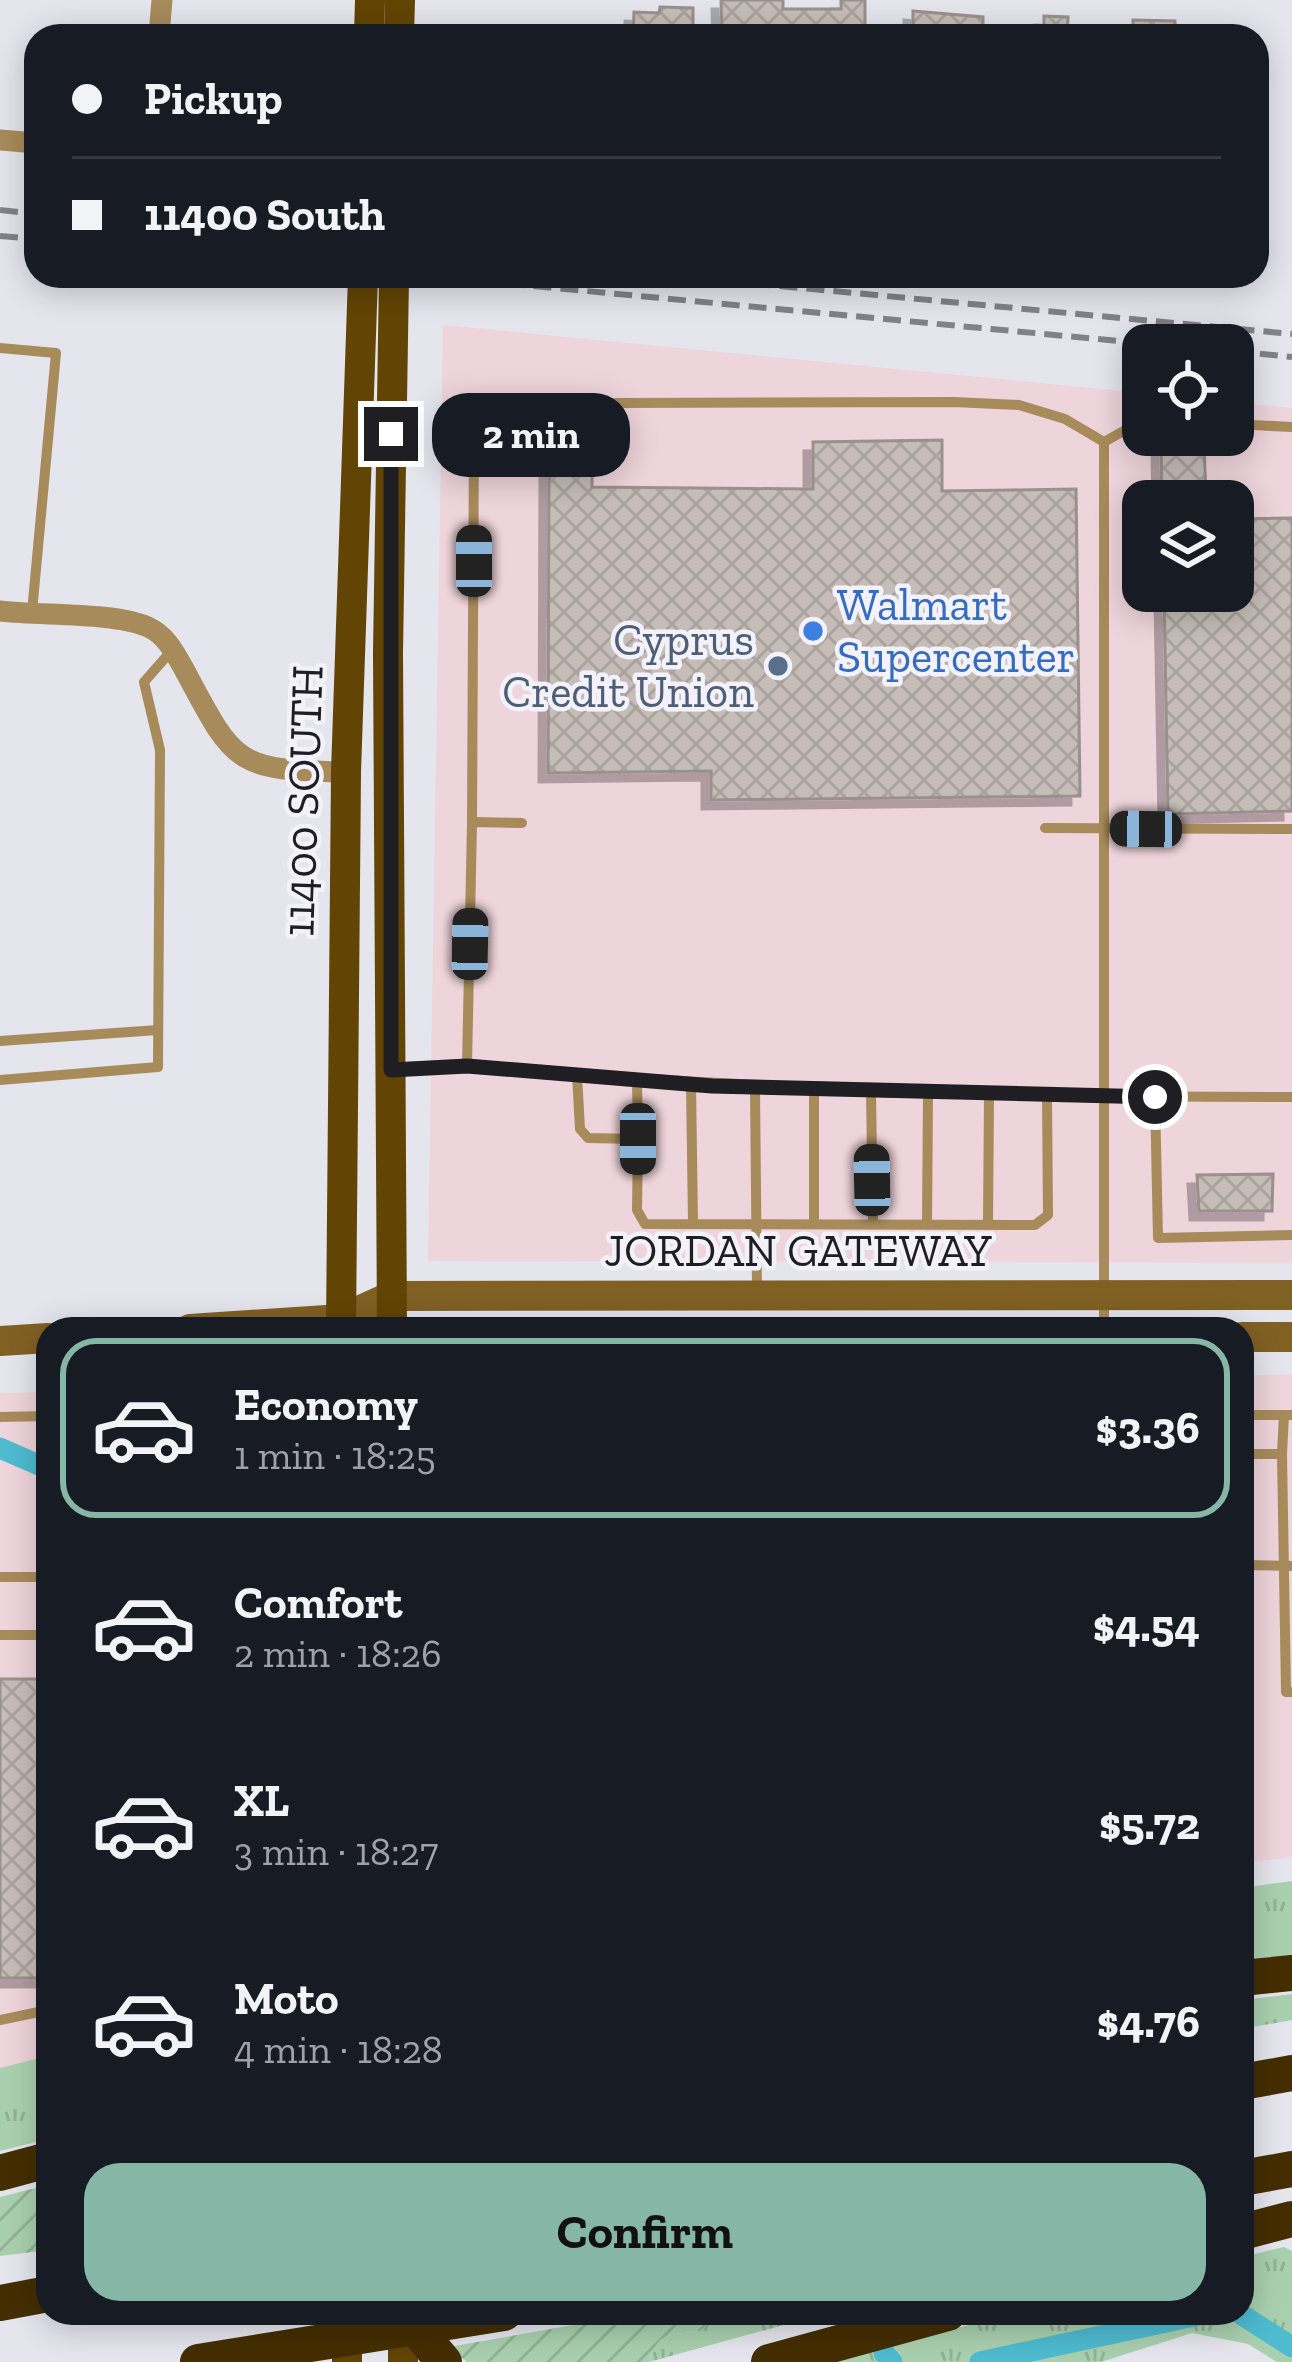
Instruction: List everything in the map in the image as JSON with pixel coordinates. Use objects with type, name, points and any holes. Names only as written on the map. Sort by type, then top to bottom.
[{"type":"highway","points":[[1254,1977],[1292,1973]]},
{"type":"highway","points":[[1254,2080],[1292,2073]]},
{"type":"highway","points":[[0,2173],[36,2163]]},
{"type":"highway","points":[[1254,2176],[1292,2169]]},
{"type":"highway","points":[[1254,2230],[1292,2219]]},
{"type":"highway","points":[[0,2302],[36,2296]]},
{"type":"highway","points":[[413,2325],[444,2362]]},
{"type":"highway","points":[[198,2362],[425,2325]]},
{"type":"highway","points":[[769,2362],[904,2325]]},
{"type":"highway","points":[[356,2334],[398,2362]]},
{"type":"main road","name":"11400 SOUTH","points":[[351,1317],[346,772],[363,288]]},
{"type":"main road","name":"11400 SOUTH","points":[[392,1317],[388,653],[394,288]]},
{"type":"main road","name":"JORDAN GATEWAY","points":[[363,1317],[392,1296],[1292,1295]]},
{"type":"main road","points":[[1254,1337],[1292,1337]]},
{"type":"main road","points":[[0,1341],[36,1339]]},
{"type":"main road","points":[[398,2362],[402,2325]]},
{"type":"street","points":[[0,611],[136,624],[172,649],[209,722],[240,756],[280,771],[346,772]]},
{"type":"lane","points":[[0,348],[56,353],[31,615]]},
{"type":"lane","points":[[467,1066],[474,431],[617,403],[954,402],[1018,405],[1065,419],[1103,442]]},
{"type":"lane","points":[[1254,425],[1292,427]]},
{"type":"lane","points":[[1103,442],[1122,432]]},
{"type":"lane","points":[[1103,442],[1104,1317]]},
{"type":"lane","points":[[0,1080],[158,1067],[160,750],[144,682],[172,649]]},
{"type":"lane","points":[[472,822],[522,823]]},
{"type":"lane","points":[[1045,827],[1292,830]]},
{"type":"lane","points":[[0,1041],[158,1030]]},
{"type":"lane","points":[[391,1070],[467,1066],[755,1088],[989,1096],[1292,1097]]},
{"type":"lane","points":[[577,1075],[580,1130],[587,1138],[638,1139]]},
{"type":"lane","points":[[637,1080],[639,1217],[645,1224],[1035,1225],[1048,1215],[1046,1097]]},
{"type":"lane","points":[[691,1084],[693,1223]]},
{"type":"lane","points":[[755,1088],[758,1295]]},
{"type":"lane","points":[[814,1090],[814,1224]]},
{"type":"lane","points":[[872,1092],[873,1224]]},
{"type":"lane","points":[[927,1224],[928,1094]]},
{"type":"lane","points":[[988,1224],[989,1096]]},
{"type":"lane","points":[[1155,1097],[1158,1238],[1292,1235]]},
{"type":"lane","points":[[1254,1415],[1288,1415],[1282,1454],[1288,1566],[1286,1692],[1292,1692]]},
{"type":"lane","points":[[0,1417],[36,1416]]},
{"type":"lane","points":[[1254,1454],[1282,1454]]},
{"type":"lane","points":[[1254,1565],[1288,1566]]},
{"type":"lane","points":[[0,1577],[36,1577]]},
{"type":"lane","points":[[0,1635],[36,1634]]},
{"type":"lane","points":[[0,2020],[36,2012]]},
{"type":"shaded area","points":[[443,325],[1122,391],[1122,456],[1254,456],[1254,404],[1292,408],[1292,1263],[428,1261]]},
{"type":"shaded area","points":[[1292,1374],[1292,1857],[1254,1862],[1254,1376]]},
{"type":"shaded area","points":[[36,1392],[36,2077],[0,2084],[0,1393]]},
{"type":"green space","points":[[1292,1881],[1292,1960],[1254,1962],[1254,1886]]},
{"type":"green space","points":[[1292,1994],[1292,2020],[1254,2027],[1254,1999]]},
{"type":"green space","points":[[36,2059],[36,2142],[0,2151],[0,2068]]},
{"type":"green space","points":[[36,2188],[36,2252],[0,2256],[0,2197]]},
{"type":"green space","points":[[1284,2247],[1292,2251],[1292,2362],[1277,2362],[1248,2344],[1192,2333],[1101,2362],[827,2362],[969,2325],[1254,2325],[1254,2254]]},
{"type":"green space","points":[[573,2325],[707,2325],[663,2338],[649,2362],[467,2362],[449,2347]]},
{"type":"green space","points":[[707,2325],[783,2325],[649,2362],[663,2338]]},
{"type":"building","points":[[721,0],[783,0],[783,9],[841,9],[841,0],[865,0],[865,24],[722,24]]},
{"type":"building","points":[[660,7],[693,8],[693,24],[634,24],[634,12],[659,13]]},
{"type":"building","points":[[913,11],[983,17],[983,24],[913,24]]},
{"type":"building","points":[[1044,16],[1068,17],[1068,24],[1044,24]]},
{"type":"building","points":[[1133,20],[1175,21],[1175,24],[1133,24]]},
{"type":"building","name":"Walmart Supercenter","points":[[942,440],[942,491],[1076,489],[1080,796],[711,800],[711,771],[548,773],[549,455],[592,455],[592,487],[813,489],[813,442]]},
{"type":"building","points":[[1161,456],[1204,456],[1205,480],[1162,480]]},
{"type":"building","points":[[1292,518],[1292,811],[1168,814],[1164,612],[1254,612],[1254,519]]},
{"type":"building","points":[[1273,1174],[1272,1211],[1199,1211],[1197,1175]]},
{"type":"building","points":[[0,1679],[36,1679],[36,1978],[0,1978]]},
{"type":"waterway","points":[[0,1448],[36,1464]]},
{"type":"waterway","points":[[1254,2323],[1292,2347]]},
{"type":"waterway","points":[[980,2362],[1152,2325]]},
{"type":"waterway","points":[[884,2353],[892,2362]]},
{"type":"railway","points":[[0,210],[24,213]]},
{"type":"railway","points":[[0,236],[24,238]]},
{"type":"railway","points":[[554,288],[1122,341]]},
{"type":"railway","points":[[800,288],[1292,334]]},
{"type":"railway","points":[[1254,353],[1292,357]]},
{"type":"place","name":"Walmart Supercenter","points":[[813,631]]},
{"type":"place","name":"Cyprus Credit Union","points":[[778,666]]},
{"type":"route","points":[[391,434],[387,816],[391,1070],[467,1066],[712,1086],[1155,1097]]}]
